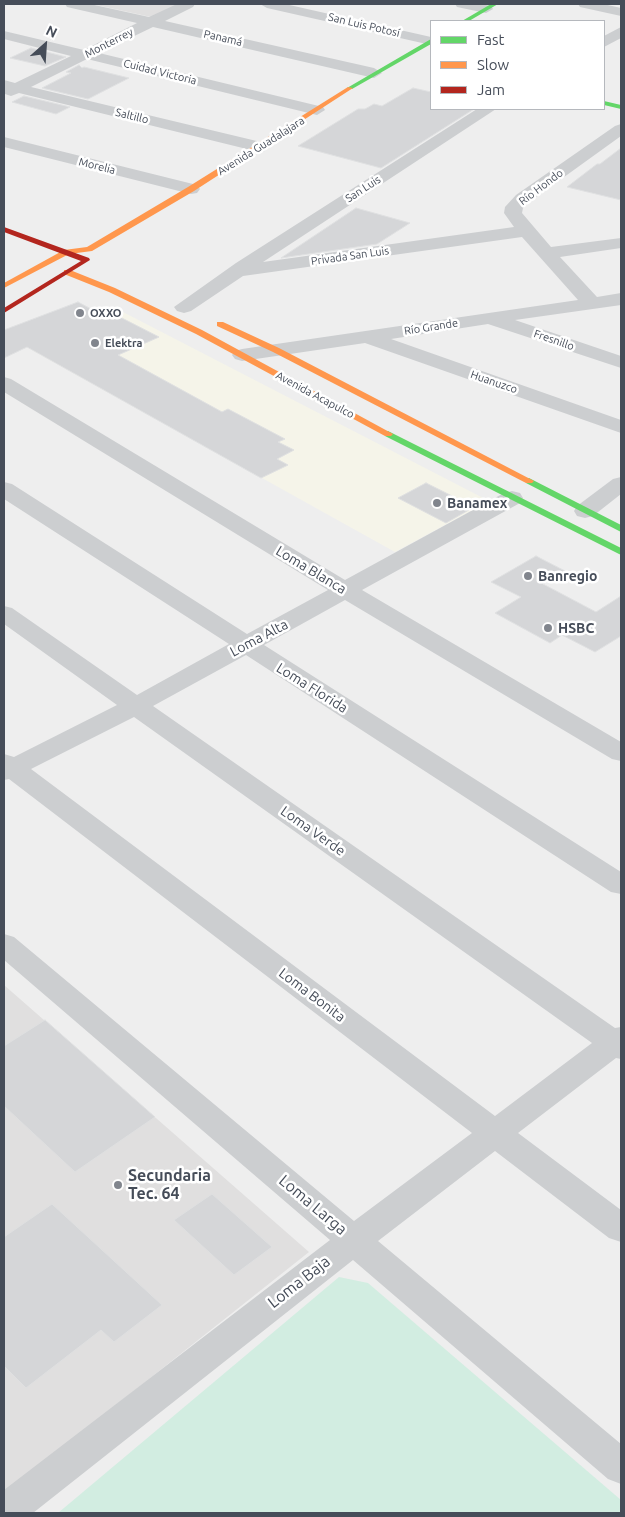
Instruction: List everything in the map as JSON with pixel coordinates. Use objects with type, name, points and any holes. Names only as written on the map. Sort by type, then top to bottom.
[{"type":"main road","points":[[467,20],[491,6]]},
{"type":"main road","name":"Avenida Guadalajara","points":[[4,311],[374,73],[430,42]]},
{"type":"main road","points":[[407,55],[423,59]]},
{"type":"main road","points":[[605,103],[621,107]]},
{"type":"main road","points":[[4,229],[67,252],[89,257]]},
{"type":"main road","points":[[4,286],[67,252]]},
{"type":"main road","name":"Avenida Acapulco","points":[[29,258],[112,290],[242,355],[434,459],[621,552]]},
{"type":"main road","points":[[77,291],[112,290]]},
{"type":"main road","points":[[30,296],[58,291]]},
{"type":"main road","name":"Avenida Acapulco","points":[[209,319],[276,350],[621,529]]},
{"type":"street","name":"Panamá","points":[[72,4],[374,73]]},
{"type":"street","name":"Monterrey","points":[[8,90],[87,55],[188,4]]},
{"type":"street","name":"San Luis Potosí","points":[[267,4],[430,41]]},
{"type":"street","points":[[462,4],[491,6]]},
{"type":"street","points":[[590,9],[621,12]]},
{"type":"street","points":[[605,42],[621,31]]},
{"type":"street","name":"Cuidad Victoria","points":[[4,35],[317,110]]},
{"type":"street","name":"Saltillo","points":[[8,90],[259,148]]},
{"type":"street","name":"San Luis","points":[[238,271],[486,110]]},
{"type":"street","name":"Río Hondo","points":[[592,303],[526,231],[513,213],[514,207],[532,192],[621,128]]},
{"type":"street","name":"Morelia","points":[[4,142],[191,189]]},
{"type":"street","points":[[595,147],[612,152]]},
{"type":"street","name":"Privada San Luis","points":[[184,307],[238,271],[526,231]]},
{"type":"street","points":[[548,253],[621,243]]},
{"type":"street","name":"Río Grande","points":[[242,355],[621,299]]},
{"type":"street","name":"Fresnillo","points":[[488,318],[621,362]]},
{"type":"street","name":"Huanuzco","points":[[366,337],[621,427]]},
{"type":"street","name":"Loma Blanca","points":[[4,383],[346,591],[621,753]]},
{"type":"street","points":[[585,511],[621,484]]},
{"type":"street","name":"Loma Florida","points":[[4,489],[621,885]]},
{"type":"street","name":"Loma Alta","points":[[6,767],[135,706],[512,498]]},
{"type":"street","name":"Loma Verde","points":[[4,613],[619,1043]]},
{"type":"street","name":"Loma Bonita","points":[[6,767],[621,1228]]},
{"type":"street","name":"Loma Larga","points":[[4,944],[621,1468]]},
{"type":"street","name":"Loma Baja","points":[[4,1513],[494,1132],[619,1043]]},
{"type":"shaded area","points":[[92,4],[180,4],[151,17]]},
{"type":"shaded area","points":[[121,311],[489,501],[395,552],[30,349]]},
{"type":"shaded area","name":"Secundaria Tec. 64","points":[[4,985],[309,1252],[4,1494]]},
{"type":"green space","points":[[339,1277],[368,1283],[621,1500],[621,1513],[58,1513]]},
{"type":"building","points":[[31,48],[66,57],[45,66],[10,58]]},
{"type":"building","points":[[79,65],[82,68],[129,78],[88,99],[42,88],[71,73],[66,72]]},
{"type":"building","points":[[413,88],[430,92],[430,110],[472,110],[381,168],[298,146],[358,109],[365,109],[374,104],[382,106]]},
{"type":"building","points":[[24,96],[70,107],[56,114],[12,102]]},
{"type":"building","points":[[621,148],[621,200],[567,187],[597,164],[600,164]]},
{"type":"building","points":[[356,208],[410,223],[377,244],[281,258]]},
{"type":"building","points":[[78,302],[106,317],[114,314],[159,337],[118,355],[222,412],[228,409],[285,439],[278,442],[294,450],[277,459],[288,465],[261,478],[27,347],[4,358],[4,330]]},
{"type":"building","name":"Banamex","points":[[426,483],[474,507],[446,523],[398,498]]},
{"type":"building","points":[[536,556],[565,571],[543,584],[596,612],[621,596],[621,636],[595,652],[562,635],[550,643],[495,613],[521,597],[491,582]]},
{"type":"building","points":[[45,1020],[155,1117],[75,1172],[4,1106],[4,1046]]},
{"type":"building","points":[[212,1194],[272,1247],[234,1275],[174,1220]]},
{"type":"building","points":[[52,1204],[162,1305],[114,1342],[101,1330],[26,1388],[4,1366],[4,1237]]},
{"type":"traffic: fast","points":[[467,20],[495,4]]},
{"type":"traffic: fast","points":[[350,88],[430,42]]},
{"type":"traffic: fast","points":[[605,103],[621,107]]},
{"type":"traffic: fast","points":[[388,434],[621,552]]},
{"type":"traffic: fast","points":[[529,481],[621,529]]},
{"type":"traffic: slow","points":[[4,286],[67,252],[89,249],[191,189],[350,88]]},
{"type":"traffic: slow","points":[[67,272],[112,290],[199,332],[388,434]]},
{"type":"traffic: slow","points":[[220,324],[276,350],[529,481]]},
{"type":"traffic: jam","points":[[4,229],[86,260]]},
{"type":"traffic: jam","points":[[4,311],[81,263]]},
{"type":"place","name":"OXXO","points":[[80,313]]},
{"type":"place","name":"Elektra","points":[[95,343]]},
{"type":"place","name":"Banamex","points":[[437,503]]},
{"type":"place","name":"Banregio","points":[[528,576]]},
{"type":"place","name":"HSBC","points":[[548,628]]},
{"type":"place","name":"Secundaria Tec. 64","points":[[118,1185]]}]
